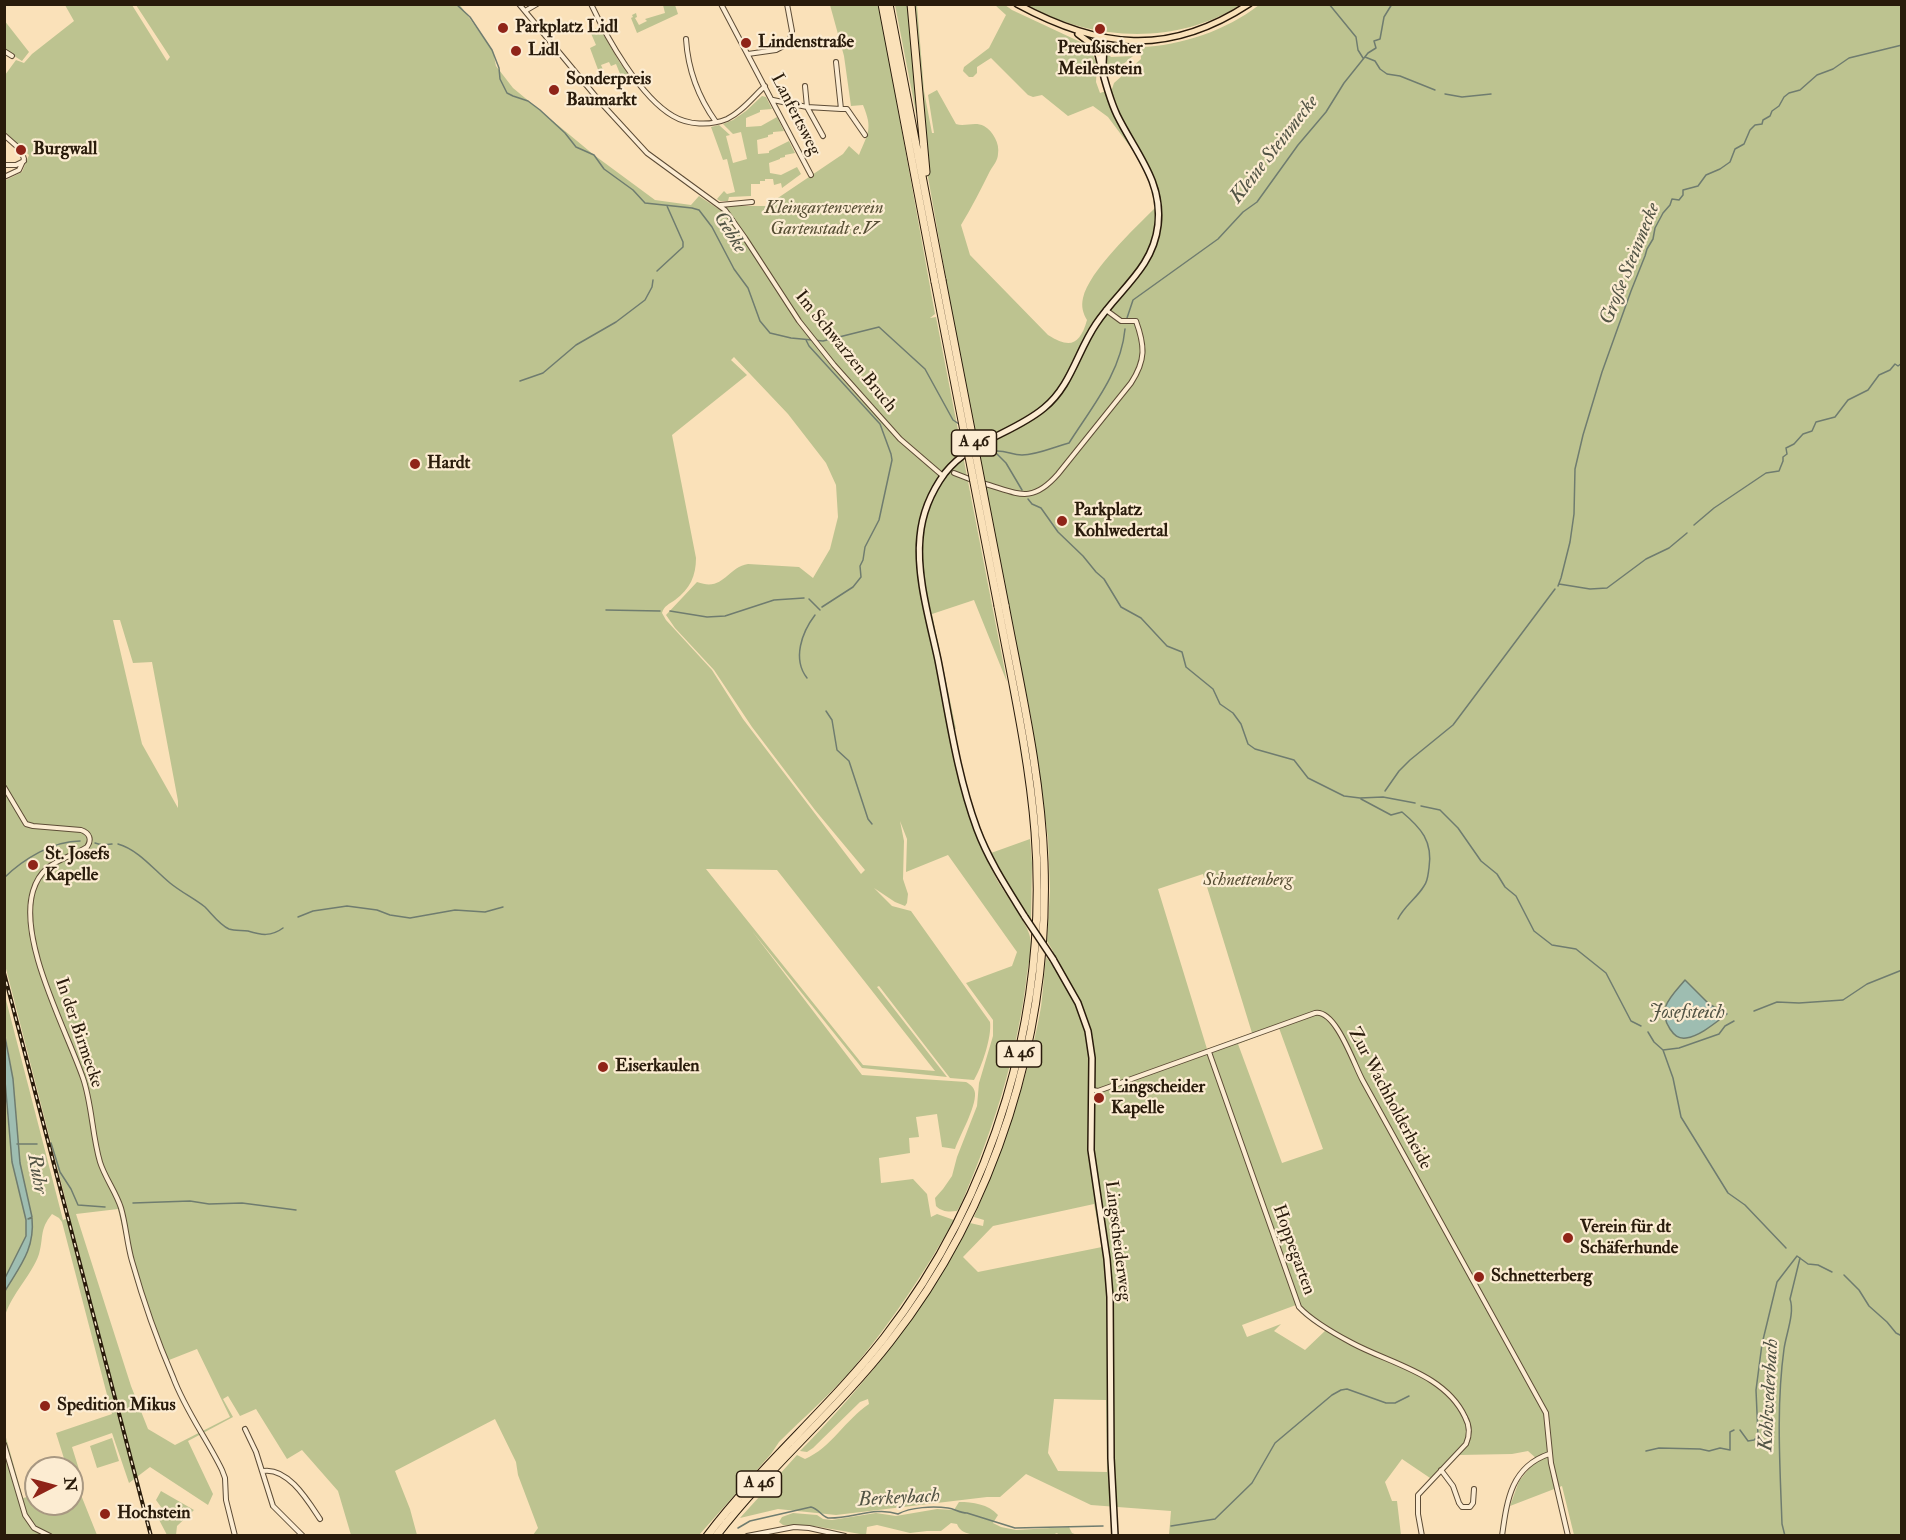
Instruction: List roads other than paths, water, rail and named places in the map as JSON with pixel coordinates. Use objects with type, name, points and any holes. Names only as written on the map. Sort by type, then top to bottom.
[{"type":"highway","name":"A 46","points":[[716,1536],[756,1487],[806,1437],[870,1367],[890,1342],[944,1262],[974,1205],[1010,1115],[1033,1022],[1041,958],[1045,894],[1044,861],[1039,797],[1028,726],[882,4]]},
{"type":"highway","name":"A 46","points":[[889,4],[925,189],[939,281]]},
{"type":"highway","points":[[911,4],[926,174],[925,189]]},
{"type":"highway","name":"A 46","points":[[707,1536],[745,1489],[843,1387],[884,1338],[915,1295],[938,1259],[967,1203],[1002,1114],[1019,1052],[1034,958],[1037,862],[1027,767],[1002,605]]},
{"type":"main road","points":[[1017,4],[1054,24],[1074,31],[1102,38],[1146,40],[1191,33],[1221,22],[1249,4]]},
{"type":"main road","points":[[1074,31],[1090,43],[1098,54]]},
{"type":"street","name":"Im Schwarzen Bruch","points":[[519,4],[602,104],[647,153],[719,205],[741,232],[775,286],[818,346],[900,439],[944,476]]},
{"type":"street","points":[[525,12],[537,4]]},
{"type":"street","points":[[591,4],[606,35],[643,88],[663,110],[686,122],[716,122],[737,113],[765,86]]},
{"type":"street","name":"Lanfertsweg","points":[[722,4],[811,175]]},
{"type":"street","points":[[748,54],[776,50],[789,43],[792,31],[787,4]]},
{"type":"street","points":[[1102,38],[1098,46],[1098,54],[1103,70]]},
{"type":"street","points":[[1102,38],[1104,44],[1103,70]]},
{"type":"street","points":[[686,39],[691,75],[716,122]]},
{"type":"street","points":[[4,51],[12,56]]},
{"type":"street","points":[[836,62],[841,109]]},
{"type":"street","name":"Lingscheiderweg","points":[[1103,70],[1117,115],[1152,178],[1159,210],[1157,233],[1150,255],[1137,276],[1092,329],[1064,385],[1053,399],[1033,416],[969,450],[944,476],[928,504],[921,526],[919,556],[958,761],[978,832],[992,862],[1024,917],[1053,959],[1078,1003],[1088,1031],[1093,1090],[1090,1120],[1092,1166],[1106,1249],[1110,1297],[1111,1458],[1115,1536]]},
{"type":"street","points":[[805,86],[807,107],[823,136]]},
{"type":"street","points":[[773,100],[807,107],[848,109],[865,135]]},
{"type":"street","points":[[4,135],[21,150],[24,161],[19,170],[4,177]]},
{"type":"street","points":[[4,165],[16,165],[24,161]]},
{"type":"street","points":[[16,165],[19,166],[19,170]]},
{"type":"street","points":[[719,205],[752,202]]},
{"type":"street","points":[[954,473],[1022,494],[1039,492],[1051,482],[1127,388],[1142,364],[1143,344],[1136,321],[1121,321],[1106,310]]},
{"type":"street","name":"In der Birmecke","points":[[4,787],[28,825],[81,830],[89,835],[87,847],[51,864],[41,875],[33,890],[31,900],[32,932],[44,974],[82,1076],[102,1170],[122,1209],[138,1280],[173,1379],[224,1475],[226,1500],[235,1536]]},
{"type":"street","name":"Zur Wachholderheide","points":[[1093,1090],[1104,1089],[1321,1012],[1342,1036],[1363,1081],[1546,1413],[1549,1454]]},
{"type":"street","name":"Hoppegarten","points":[[1209,1052],[1299,1307],[1341,1337],[1434,1382],[1454,1399],[1469,1425],[1468,1439],[1462,1448],[1417,1498],[1422,1536]]},
{"type":"street","points":[[245,1429],[263,1471],[273,1506],[303,1536]]},
{"type":"street","points":[[4,1444],[25,1515],[34,1528],[50,1536]]},
{"type":"street","points":[[1502,1536],[1507,1505],[1520,1473],[1533,1461],[1549,1454],[1568,1536]]},
{"type":"street","points":[[1441,1470],[1453,1486],[1462,1507],[1470,1507],[1473,1503],[1474,1489]]},
{"type":"street","points":[[263,1471],[274,1472],[292,1483],[308,1500],[320,1519]]},
{"type":"street","points":[[747,1536],[794,1527],[845,1536]]},
{"type":"water","name":"Josefsteich","points":[[1685,980],[1709,1004],[1727,1014],[1702,1032],[1683,1038],[1676,1036],[1666,1022],[1665,1008]]},
{"type":"water","points":[[4,1031],[13,1079],[20,1163],[32,1217],[28,1219],[32,1218],[29,1248],[5,1291],[5,1278],[26,1236],[26,1220],[12,1162],[5,1081]]},
{"type":"waterway","name":"Gebke","points":[[456,4],[470,17],[492,50],[499,68],[500,79],[507,93],[528,101],[540,110],[565,133],[576,147],[594,155],[604,169],[633,190],[645,203],[699,210],[712,227],[734,269],[748,288],[760,321],[770,333],[791,338],[823,341],[879,327],[925,369],[953,420],[959,424]]},
{"type":"waterway","points":[[1329,4],[1356,37],[1358,50],[1363,58]]},
{"type":"waterway","name":"Kleine Steinmecke","points":[[1127,318],[1133,300],[1218,239],[1243,212],[1257,202],[1298,145],[1326,112],[1344,83],[1368,53],[1376,48],[1374,41],[1380,39],[1384,17],[1392,4]]},
{"type":"waterway","name":"Große Steinmecke","points":[[1558,586],[1570,542],[1574,514],[1575,469],[1583,435],[1602,372],[1631,291],[1663,213],[1672,199],[1679,200],[1683,195],[1683,190],[1698,186],[1706,175],[1730,162],[1735,149],[1744,144],[1750,130],[1755,125],[1762,124],[1763,120],[1770,116],[1789,93],[1800,90],[1817,75],[1833,69],[1849,58],[1902,45]]},
{"type":"waterway","points":[[1365,57],[1375,61],[1387,74],[1400,76],[1435,90]]},
{"type":"waterway","points":[[1445,94],[1462,97],[1491,94]]},
{"type":"waterway","points":[[657,271],[683,247],[683,242],[667,206]]},
{"type":"waterway","points":[[520,381],[543,373],[576,345],[616,322],[645,300],[653,280]]},
{"type":"waterway","name":"Kleine Steinmecke","points":[[994,451],[1028,455],[1069,443],[1111,375],[1118,360],[1125,329]]},
{"type":"waterway","points":[[806,340],[880,424],[892,460],[879,520],[865,547],[860,566],[861,577],[853,587],[822,607]]},
{"type":"waterway","points":[[1694,525],[1714,508],[1766,473],[1779,471],[1783,457],[1787,454],[1786,448],[1794,444],[1803,434],[1812,431],[1816,422],[1835,417],[1848,400],[1868,390],[1879,375],[1890,370],[1895,364],[1898,366],[1902,363]]},
{"type":"waterway","name":"Gebke","points":[[974,431],[982,436]]},
{"type":"waterway","name":"Gebke","points":[[989,446],[1006,463],[1022,490]]},
{"type":"waterway","name":"Kohlwederbach","points":[[1028,499],[1032,504],[1041,508],[1058,532],[1104,579],[1121,607],[1141,618],[1167,646],[1182,652],[1186,667],[1213,689],[1220,704],[1233,713],[1241,724],[1248,744],[1255,749],[1294,760],[1308,778],[1344,796],[1383,797],[1415,803]]},
{"type":"waterway","points":[[1559,584],[1590,589],[1607,588],[1646,559],[1669,548],[1687,533]]},
{"type":"waterway","name":"Große Steinmecke","points":[[1385,791],[1410,760],[1453,725],[1555,589]]},
{"type":"waterway","points":[[670,611],[707,617],[725,616],[774,600],[804,598]]},
{"type":"waterway","points":[[809,599],[820,610]]},
{"type":"waterway","points":[[606,610],[660,611]]},
{"type":"waterway","points":[[807,678],[800,663],[800,646],[806,629],[815,615]]},
{"type":"waterway","points":[[826,711],[832,720],[837,750],[849,761],[868,819],[872,824]]},
{"type":"waterway","points":[[1361,799],[1391,815],[1402,812],[1420,830],[1427,843],[1430,858],[1426,882],[1398,919]]},
{"type":"waterway","name":"Kohlwederbach","points":[[1421,806],[1440,810],[1458,828],[1481,861],[1497,874],[1505,887],[1516,896],[1534,931],[1552,945],[1576,949],[1606,973],[1631,1021],[1641,1026]]},
{"type":"waterway","points":[[4,878],[39,852],[59,844],[80,841]]},
{"type":"waterway","points":[[95,843],[112,844]]},
{"type":"waterway","points":[[118,844],[133,851],[170,883],[205,907],[229,929],[266,934],[283,928]]},
{"type":"waterway","points":[[298,917],[313,911],[347,906],[410,918],[455,910],[485,912],[503,907]]},
{"type":"waterway","points":[[1754,1011],[1777,1002],[1843,1000],[1867,984],[1902,970]]},
{"type":"waterway","points":[[1663,1050],[1679,1048],[1719,1034],[1725,1026],[1734,1021]]},
{"type":"waterway","name":"Kohlwederbach","points":[[1648,1032],[1663,1050],[1673,1078],[1681,1117],[1728,1193],[1745,1205],[1786,1248]]},
{"type":"waterway","name":"Ruhr","points":[[51,1143],[60,1172],[78,1205],[105,1207]]},
{"type":"waterway","name":"Ruhr","points":[[17,1144],[37,1144]]},
{"type":"waterway","points":[[133,1203],[190,1201],[209,1204],[242,1203],[296,1210]]},
{"type":"waterway","points":[[1740,1430],[1748,1441],[1758,1436],[1756,1390],[1762,1344],[1777,1282],[1797,1256],[1808,1264],[1818,1265],[1832,1272]]},
{"type":"waterway","name":"Kohlwederbach","points":[[1785,1536],[1782,1524],[1780,1480],[1780,1393],[1784,1349],[1791,1317],[1790,1299],[1800,1258]]},
{"type":"waterway","points":[[1844,1275],[1859,1290],[1869,1306],[1896,1333],[1902,1336]]},
{"type":"waterway","name":"Berkeybach","points":[[1171,1526],[1215,1519],[1252,1483],[1275,1443],[1341,1390],[1347,1389],[1386,1403],[1395,1403],[1409,1396]]},
{"type":"waterway","points":[[1646,1451],[1659,1448],[1730,1450],[1730,1432],[1734,1430]]},
{"type":"waterway","name":"Berkeybach","points":[[738,1528],[750,1521],[811,1507],[828,1518],[881,1511],[898,1514],[916,1508],[936,1507],[967,1513],[1015,1528],[1103,1526]]},
{"type":"railway","points":[[4,973],[151,1536]]},
{"type":"place","name":"Parkplatz Lidl","points":[[503,28]]},
{"type":"place","name":"Preußischer Meilenstein","points":[[1100,29]]},
{"type":"place","name":"Lindenstraße","points":[[746,43]]},
{"type":"place","name":"Lidl","points":[[516,51]]},
{"type":"place","name":"Sonderpreis Baumarkt","points":[[554,90]]},
{"type":"place","name":"Burgwall","points":[[21,150]]},
{"type":"place","name":"Hardt","points":[[415,464]]},
{"type":"place","name":"Parkplatz Kohlwedertal","points":[[1062,521]]},
{"type":"place","name":"St. Josefs Kapelle","points":[[33,865]]},
{"type":"place","name":"Eiserkaulen","points":[[603,1067]]},
{"type":"place","name":"Lingscheider Kapelle","points":[[1099,1098]]},
{"type":"place","name":"Verein für dt Schäferhunde","points":[[1568,1238]]},
{"type":"place","name":"Schnetterberg","points":[[1479,1277]]},
{"type":"place","name":"Spedition Mikus","points":[[45,1406]]},
{"type":"place","name":"Hochstein","points":[[105,1514]]},
{"type":"park label","name":"Kleingartenverein Gartenstadt e.V","points":[[824,219]]},
{"type":"park label","name":"Schnettenberg","points":[[1248,881]]}]
